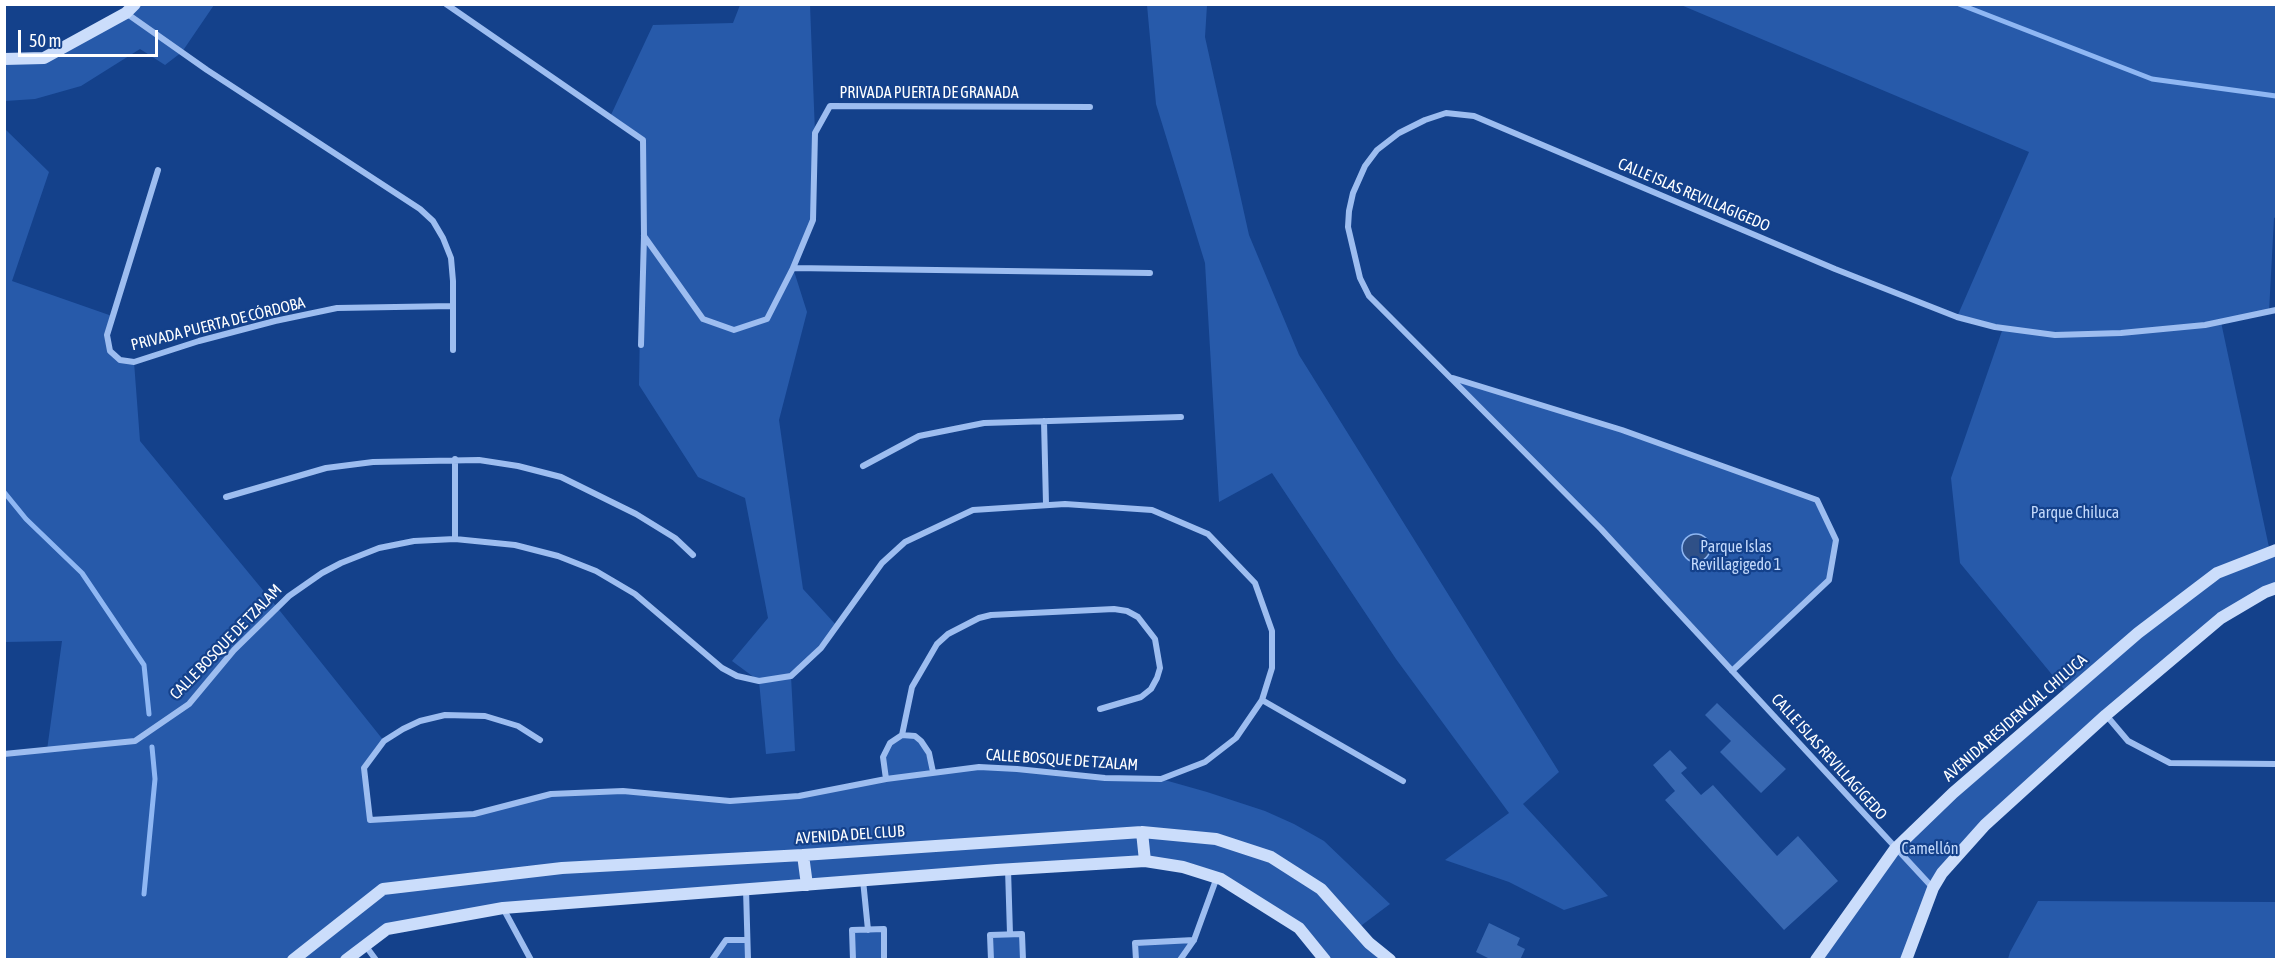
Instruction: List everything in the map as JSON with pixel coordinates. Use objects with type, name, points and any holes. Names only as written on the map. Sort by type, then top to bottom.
[{"type":"street","points":[[446,4],[643,140],[644,236],[641,345]]},
{"type":"street","points":[[4,59],[44,58],[131,9],[207,70],[420,209],[433,221],[451,258],[453,350]]},
{"type":"street","name":"PRIVADA PUERTA DE GRANADA","points":[[644,236],[703,318],[734,330],[767,319],[793,268],[813,220],[814,133],[830,105],[1090,107]]},
{"type":"street","name":"CALLE ISLAS REVILLAGIGEDO","points":[[1933,888],[1601,530],[1369,296],[1360,278],[1348,227],[1353,194],[1365,166],[1377,150],[1399,133],[1425,120],[1446,113],[1474,116],[1834,269],[1957,316],[1995,327],[2055,335],[2121,333],[2205,325],[2277,310]]},
{"type":"street","name":"PRIVADA PUERTA DE CÓRDOBA","points":[[158,170],[107,335],[110,351],[120,360],[134,362],[199,341],[337,308],[453,306]]},
{"type":"street","points":[[793,268],[1150,273]]},
{"type":"street","name":"CALLE ISLAS REVILLAGIGEDO","points":[[1451,378],[1622,430],[1817,500],[1836,540],[1829,580],[1732,671]]},
{"type":"street","points":[[863,466],[919,436],[984,423],[1181,417]]},
{"type":"street","points":[[1044,421],[1046,504]]},
{"type":"street","points":[[455,459],[455,539]]},
{"type":"street","points":[[225,497],[326,468],[373,462],[479,460],[518,466],[561,477],[636,514],[675,538],[693,555]]},
{"type":"street","name":"CALLE BOSQUE DE TZALAM","points":[[4,754],[135,741],[189,704],[234,650],[276,606],[322,573],[379,548],[414,541],[455,539],[515,545],[558,556],[596,571],[635,594],[722,668],[737,676],[759,681],[791,676],[821,648],[882,562],[905,542],[973,510],[1046,504],[1152,510],[1208,534],[1255,583],[1272,631],[1272,668],[1262,700],[1236,738],[1205,762],[1161,779],[1105,778],[979,767],[885,779],[799,796],[730,801],[623,791],[551,794],[474,814],[370,820],[364,768],[384,741],[403,729],[420,721],[445,715],[485,716],[518,726],[540,740]]},
{"type":"street","name":"AVENIDA RESIDENCIAL CHILUCA","points":[[1816,960],[1895,849],[1953,793],[2138,633],[2217,573],[2277,550]]},
{"type":"street","points":[[1906,960],[1933,888],[1942,873],[1985,825],[2106,715],[2221,618],[2265,592],[2277,588]]},
{"type":"street","points":[[902,735],[912,687],[937,644],[948,634],[979,618],[992,615],[1114,609],[1127,611],[1138,617],[1155,639],[1160,655],[1157,678],[1151,689],[1141,697],[1100,709]]},
{"type":"street","points":[[1262,700],[1403,781]]},
{"type":"street","points":[[2106,715],[2128,741],[2170,763],[2277,764]]},
{"type":"street","points":[[885,779],[883,757],[890,743],[902,735],[915,736],[926,746],[933,772]]},
{"type":"street","points":[[1142,832],[1145,861]]},
{"type":"street","name":"AVENIDA DEL CLUB","points":[[293,960],[383,889],[562,868],[803,855],[1142,832],[1216,838],[1271,857],[1321,889],[1370,943],[1390,960]]},
{"type":"street","points":[[803,855],[807,885]]},
{"type":"street","points":[[346,960],[387,929],[503,908],[1008,869],[1145,861],[1183,867],[1217,878],[1299,928],[1324,959]]},
{"type":"street","points":[[1008,869],[1010,934]]},
{"type":"street","points":[[1180,960],[1194,940],[1217,878]]},
{"type":"street","points":[[863,880],[868,930]]},
{"type":"street","points":[[746,889],[748,960]]},
{"type":"street","points":[[503,908],[531,960]]},
{"type":"street","points":[[853,960],[852,930],[884,929],[884,960]]},
{"type":"street","points":[[991,960],[990,935],[1010,934],[1022,934],[1023,960]]},
{"type":"street","points":[[712,960],[726,940],[747,940]]},
{"type":"street","points":[[1136,960],[1135,943],[1194,940]]},
{"type":"street","points":[[365,945],[376,960]]},
{"type":"green space","points":[[135,5],[214,5],[182,52],[165,65],[140,49],[81,86],[35,99],[5,101],[4,59],[44,58]]},
{"type":"green space","points":[[740,5],[810,5],[815,133],[813,220],[793,268],[807,312],[779,420],[803,589],[837,626],[791,676],[795,751],[766,754],[759,681],[732,661],[768,618],[745,498],[698,477],[639,385],[643,140],[610,117],[653,25],[733,23]]},
{"type":"green space","points":[[1147,5],[1207,5],[1205,37],[1249,235],[1299,355],[1559,772],[1523,804],[1608,896],[1564,910],[1509,882],[1445,860],[1509,813],[1396,659],[1272,473],[1219,502],[1205,263],[1156,104]]},
{"type":"green space","points":[[1681,5],[2276,5],[2276,217],[2274,218],[2269,312],[2221,322],[2270,552],[2276,550],[2276,588],[2265,592],[2144,684],[1942,873],[1906,959],[1817,959],[1896,849],[2068,694],[1960,563],[1951,478],[2003,328],[1957,317],[2029,152]]},
{"type":"green space","points":[[5,129],[49,172],[12,281],[112,316],[107,335],[110,351],[120,359],[134,362],[140,441],[384,741],[364,769],[370,820],[474,814],[551,794],[623,791],[730,801],[799,796],[885,779],[885,750],[902,735],[921,741],[933,772],[979,767],[1105,778],[1161,779],[1265,811],[1294,824],[1324,841],[1390,904],[1358,928],[1390,959],[1325,959],[1299,928],[1221,879],[1145,861],[503,908],[387,929],[346,959],[5,959],[4,754],[47,750],[62,641],[5,642]]},
{"type":"green space","name":"Parque Islas Revillagigedo 1","points":[[1451,378],[1622,430],[1817,500],[1836,540],[1829,580],[1732,671],[1601,529]]},
{"type":"green space","points":[[2038,901],[2276,902],[2276,959],[2008,959]]},
{"type":"green space","points":[[884,929],[884,959],[853,959],[852,930]]},
{"type":"green space","points":[[1022,934],[1023,959],[991,959],[990,935]]},
{"type":"green space","points":[[726,940],[747,940],[748,959],[712,960]]},
{"type":"green space","points":[[1194,940],[1180,959],[1136,959],[1135,943]]},
{"type":"shaded area","points":[[1696,534],[1706,538],[1710,548],[1706,558],[1696,562],[1686,558],[1682,548],[1686,538]]},
{"type":"building","points":[[1717,703],[1786,769],[1761,793],[1720,752],[1731,741],[1705,715]]},
{"type":"building","points":[[1670,750],[1687,768],[1681,773],[1701,795],[1713,785],[1777,856],[1798,836],[1838,881],[1784,930],[1665,800],[1675,791],[1653,765]]},
{"type":"building","points":[[1489,923],[1520,938],[1517,945],[1525,949],[1520,960],[1492,960],[1476,952]]},
{"type":"waterway","points":[[1959,4],[2152,79],[2276,96]]},
{"type":"waterway","points":[[4,492],[26,519],[82,573],[144,665],[149,714]]},
{"type":"waterway","points":[[144,894],[155,779],[152,747]]},
{"type":"park label","name":"Parque Chiluca","points":[[2075,513]]},
{"type":"park label","name":"Camellón","points":[[1930,849]]}]
